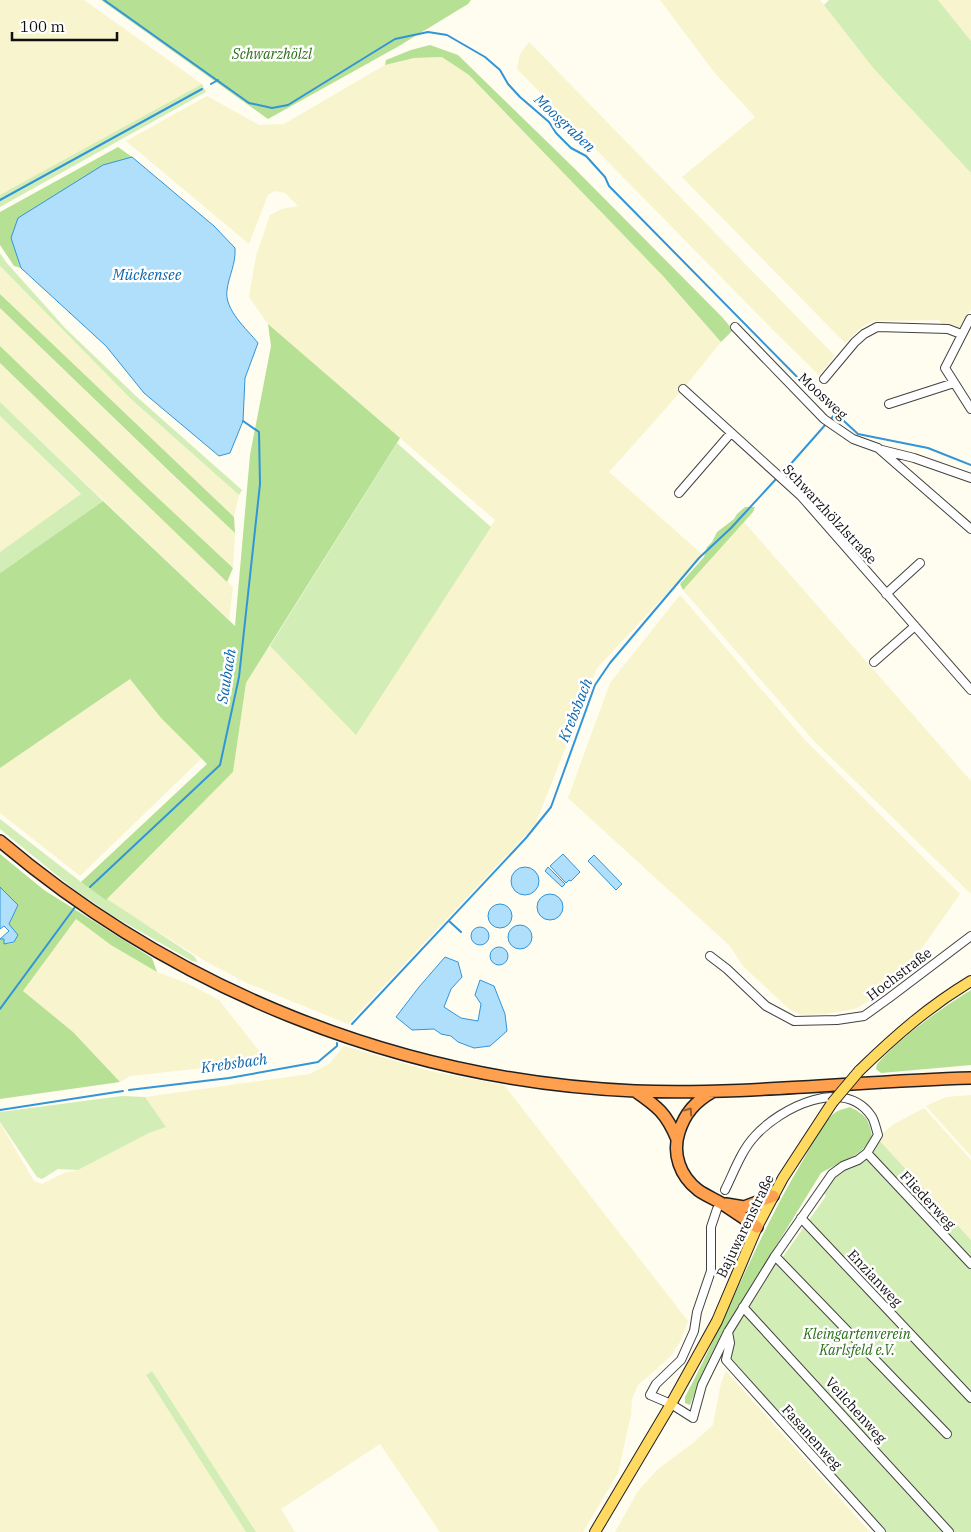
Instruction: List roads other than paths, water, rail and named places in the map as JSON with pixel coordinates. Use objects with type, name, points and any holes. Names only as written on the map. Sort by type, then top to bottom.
[{"type":"highway","points":[[0,841],[54,884],[112,924],[181,965],[268,1008],[340,1035],[380,1048],[454,1067],[552,1084],[635,1091],[712,1092],[769,1090],[906,1080],[971,1078]]},
{"type":"highway","points":[[635,1091],[664,1113],[677,1139]]},
{"type":"highway","points":[[712,1092],[692,1106],[681,1124],[676,1152],[683,1174],[719,1207],[757,1226]]},
{"type":"highway","points":[[719,1207],[744,1207],[773,1196]]},
{"type":"main road","name":"Bajuwarenstraße","points":[[596,1532],[717,1321],[757,1226],[773,1196],[832,1103],[859,1071],[904,1028],[940,999],[971,981]]},
{"type":"street","points":[[970,320],[961,334],[945,368],[971,409]]},
{"type":"street","name":"Moosweg","points":[[735,327],[828,422],[853,439],[878,448],[971,528]]},
{"type":"street","points":[[824,378],[855,342],[864,334],[878,327],[948,329],[961,334]]},
{"type":"street","points":[[889,404],[954,383]]},
{"type":"street","name":"Schwarzhölzlstraße","points":[[683,389],[803,499],[971,690]]},
{"type":"street","points":[[679,493],[731,433]]},
{"type":"street","points":[[878,448],[971,478]]},
{"type":"street","points":[[897,465],[902,455]]},
{"type":"street","points":[[886,594],[920,563]]},
{"type":"street","points":[[874,662],[915,626]]},
{"type":"street","name":"Hochstraße","points":[[710,956],[727,969],[766,1006],[794,1022],[836,1020],[864,1016],[971,936]]},
{"type":"street","points":[[719,1207],[711,1227],[711,1271],[697,1312],[694,1331],[681,1360],[656,1384],[650,1395],[671,1404],[693,1418],[702,1385],[743,1306],[832,1174],[867,1153],[878,1135],[873,1118],[862,1106],[843,1098],[816,1098],[794,1107],[770,1121],[754,1137],[744,1152],[725,1190]]},
{"type":"street","name":"Fliederweg","points":[[867,1153],[971,1264]]},
{"type":"street","name":"Enzianweg","points":[[801,1218],[971,1398]]},
{"type":"street","points":[[775,1256],[947,1434]]},
{"type":"street","name":"Veilchenweg","points":[[743,1306],[949,1532]]},
{"type":"street","name":"Fasanenweg","points":[[728,1332],[730,1343],[726,1360],[881,1532]]},
{"type":"water","name":"Mückensee","points":[[132,157],[214,226],[235,248],[227,297],[237,319],[258,343],[245,378],[243,421],[230,453],[219,456],[144,393],[106,346],[21,268],[11,238],[18,218],[103,165]]},
{"type":"water","points":[[563,854],[580,872],[571,881],[569,880],[566,883],[550,866]]},
{"type":"water","points":[[594,855],[622,884],[616,890],[588,861]]},
{"type":"water","points":[[525,867],[535,871],[539,881],[535,891],[525,895],[515,891],[511,881],[515,871]]},
{"type":"water","points":[[548,867],[565,884],[562,887],[545,871]]},
{"type":"water","points":[[0,887],[18,905],[9,924],[18,935],[14,942],[4,944],[4,939],[0,939],[9,931],[4,926],[0,929]]},
{"type":"water","points":[[550,894],[559,898],[563,907],[559,916],[550,920],[541,916],[537,907],[541,898]]},
{"type":"water","points":[[500,904],[505,905],[511,911],[511,921],[505,927],[500,928],[495,927],[489,921],[488,916],[489,911],[495,905]]},
{"type":"water","points":[[520,925],[525,926],[531,932],[531,942],[525,948],[520,949],[515,948],[509,942],[508,937],[509,932],[515,926]]},
{"type":"water","points":[[480,927],[486,930],[489,936],[486,942],[480,945],[474,942],[471,936],[474,930]]},
{"type":"water","points":[[499,947],[505,950],[508,956],[505,962],[499,965],[493,962],[490,956],[493,950]]},
{"type":"water","points":[[445,957],[458,962],[462,977],[451,989],[444,1007],[461,1018],[478,1021],[481,1004],[475,995],[480,980],[494,986],[505,1014],[507,1031],[490,1046],[474,1048],[458,1042],[451,1036],[441,1034],[434,1029],[412,1030],[396,1017]]},
{"type":"waterway","name":"Moosgraben","points":[[104,0],[249,103],[272,108],[288,105],[395,39],[428,32],[447,35],[485,57],[500,70],[508,84],[520,97],[549,122],[556,133],[571,148],[586,156],[605,177],[609,186],[807,387],[858,434],[928,448],[971,465]]},
{"type":"waterway","name":"Moosgraben","points":[[211,84],[218,80]]},
{"type":"waterway","points":[[0,200],[202,89]]},
{"type":"waterway","name":"Krebsbach","points":[[829,421],[836,413]]},
{"type":"waterway","name":"Saubach","points":[[90,887],[220,765],[239,677],[260,484],[259,432],[243,421]]},
{"type":"waterway","name":"Krebsbach","points":[[781,475],[826,424]]},
{"type":"waterway","name":"Krebsbach","points":[[352,1024],[526,838],[551,807],[595,685],[610,663],[699,558],[731,528],[777,478]]},
{"type":"waterway","name":"Saubach","points":[[0,1009],[75,907]]},
{"type":"waterway","points":[[449,921],[461,932]]},
{"type":"waterway","name":"Krebsbach","points":[[129,1090],[229,1078],[318,1062],[337,1046],[337,1043]]},
{"type":"waterway","name":"Krebsbach","points":[[0,1110],[123,1091]]},
{"type":"park label","name":"Schwarzhölzl","points":[[272,54]]},
{"type":"park label","name":"Kleingartenverein Karlsfeld e.V.","points":[[857,1342]]}]
